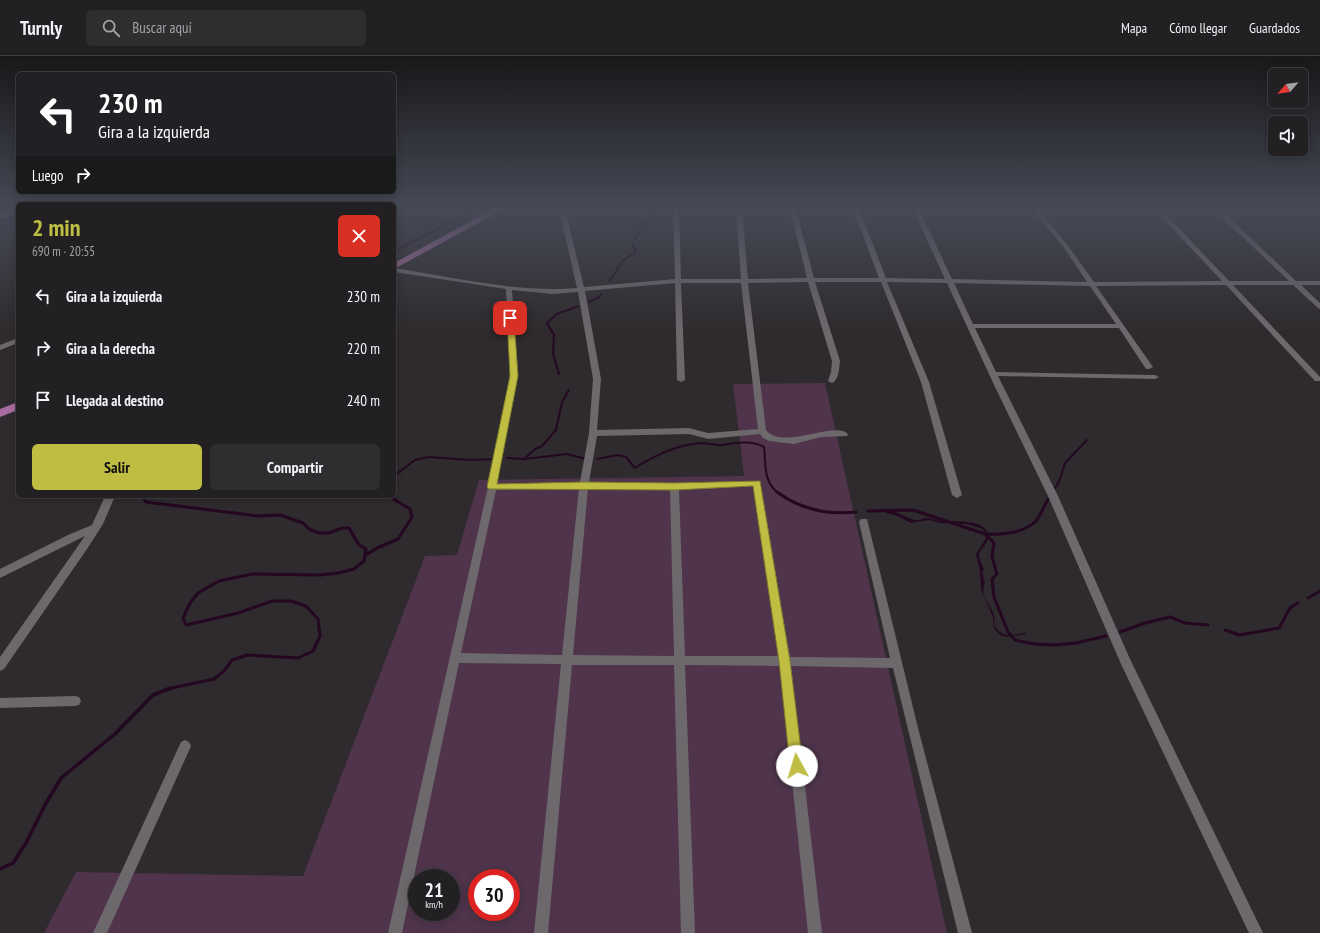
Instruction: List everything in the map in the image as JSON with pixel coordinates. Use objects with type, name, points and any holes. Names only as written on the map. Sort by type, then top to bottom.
[{"type":"main road","points":[[396,265],[424,250]]},
{"type":"main road","points":[[0,413],[16,407]]},
{"type":"street","points":[[541,933],[584,485],[593,433],[597,379],[581,290],[571,250]]},
{"type":"street","points":[[678,250],[681,380]]},
{"type":"street","points":[[742,250],[754,381],[762,431],[769,438],[790,441],[802,440],[821,434],[844,434]]},
{"type":"street","points":[[803,250],[811,281],[836,361],[832,381]]},
{"type":"street","points":[[871,250],[925,382],[957,495]]},
{"type":"street","points":[[935,250],[1053,496],[1125,661],[1256,933]]},
{"type":"street","points":[[1068,250],[1149,367]]},
{"type":"street","points":[[1195,250],[1318,379]]},
{"type":"street","points":[[1259,250],[1320,307]]},
{"type":"street","points":[[396,270],[509,288],[553,292],[679,281],[744,280],[883,280],[1091,284],[1320,283]]},
{"type":"street","points":[[395,933],[492,487],[514,376],[509,288]]},
{"type":"street","points":[[971,326],[1120,326]]},
{"type":"street","points":[[0,348],[16,341]]},
{"type":"street","points":[[993,374],[1155,377]]},
{"type":"street","points":[[593,433],[689,431],[708,436],[762,431]]},
{"type":"street","points":[[492,487],[584,485],[674,486],[757,483],[785,661],[815,933]]},
{"type":"street","points":[[674,486],[688,933]]},
{"type":"street","points":[[0,666],[84,546],[95,528],[109,498]]},
{"type":"street","points":[[864,522],[929,798],[965,933]]},
{"type":"street","points":[[0,574],[71,538],[95,528]]},
{"type":"street","points":[[454,658],[896,663]]},
{"type":"street","points":[[0,703],[75,701]]},
{"type":"street","points":[[100,933],[185,746]]},
{"type":"shaded area","points":[[825,383],[947,933],[44,933],[76,872],[303,876],[425,556],[457,555],[479,480],[744,476],[733,384]]},
{"type":"shaded area","points":[[885,511],[897,513],[915,520],[929,518],[940,521],[969,522],[982,526],[986,530],[989,536],[980,551],[979,557],[984,569],[982,572],[985,583],[983,588],[984,594],[994,614],[994,625],[1004,634],[1027,634],[1006,637],[1000,635],[994,628],[993,617],[981,589],[980,571],[976,554],[985,540],[987,533],[980,528],[967,524],[940,523],[929,520],[911,523],[895,515],[886,513]]},
{"type":"waterway","points":[[610,281],[623,260],[636,252],[635,250]]},
{"type":"waterway","points":[[589,302],[599,297],[601,294]]},
{"type":"waterway","points":[[559,374],[553,353],[554,335],[547,323],[557,314],[579,306]]},
{"type":"waterway","points":[[524,459],[535,449],[542,446],[556,430],[562,402],[569,390]]},
{"type":"waterway","points":[[1055,488],[1059,482],[1065,463],[1087,440]]},
{"type":"waterway","points":[[597,459],[618,455],[626,457],[635,468],[674,448],[692,444],[701,443],[719,445],[732,443],[754,443],[764,447],[766,472],[770,483],[777,492]]},
{"type":"waterway","points":[[524,459],[567,454],[586,459]]},
{"type":"waterway","points":[[396,474],[415,460],[428,457],[471,460],[494,459]]},
{"type":"waterway","points":[[507,458],[524,459]]},
{"type":"waterway","points":[[777,492],[795,503],[815,510],[835,513],[856,512]]},
{"type":"waterway","points":[[143,498],[146,502],[258,516],[280,515],[303,523],[309,529],[319,533],[329,533],[342,528],[349,528],[359,545],[366,549],[364,561],[354,569],[320,575],[253,574],[219,581],[198,593],[190,603],[183,618],[186,625],[238,613],[272,601],[291,601],[306,606],[318,619],[320,636],[313,651],[298,658],[247,655],[232,660],[224,671],[214,679],[170,688]]},
{"type":"waterway","points":[[366,555],[377,548],[398,539],[412,517],[410,509],[394,498]]},
{"type":"waterway","points":[[987,534],[1019,531],[1031,525],[1038,519],[1048,499]]},
{"type":"waterway","points":[[868,511],[913,510],[985,534],[994,543],[992,556],[997,574],[992,579],[994,597],[1008,632],[1015,640],[1034,644],[1055,645],[1076,643],[1106,636]]},
{"type":"waterway","points":[[1308,598],[1320,591]]},
{"type":"waterway","points":[[1225,630],[1239,635],[1279,628],[1290,608],[1298,603]]},
{"type":"waterway","points":[[1120,632],[1145,623],[1170,617],[1185,623],[1208,625]]},
{"type":"waterway","points":[[0,869],[13,863],[26,843],[45,805],[61,778],[115,734],[153,695],[170,688]]},
{"type":"route","points":[[510,318],[514,378],[492,487],[584,485],[674,486],[757,483],[785,661],[797,766]]}]
